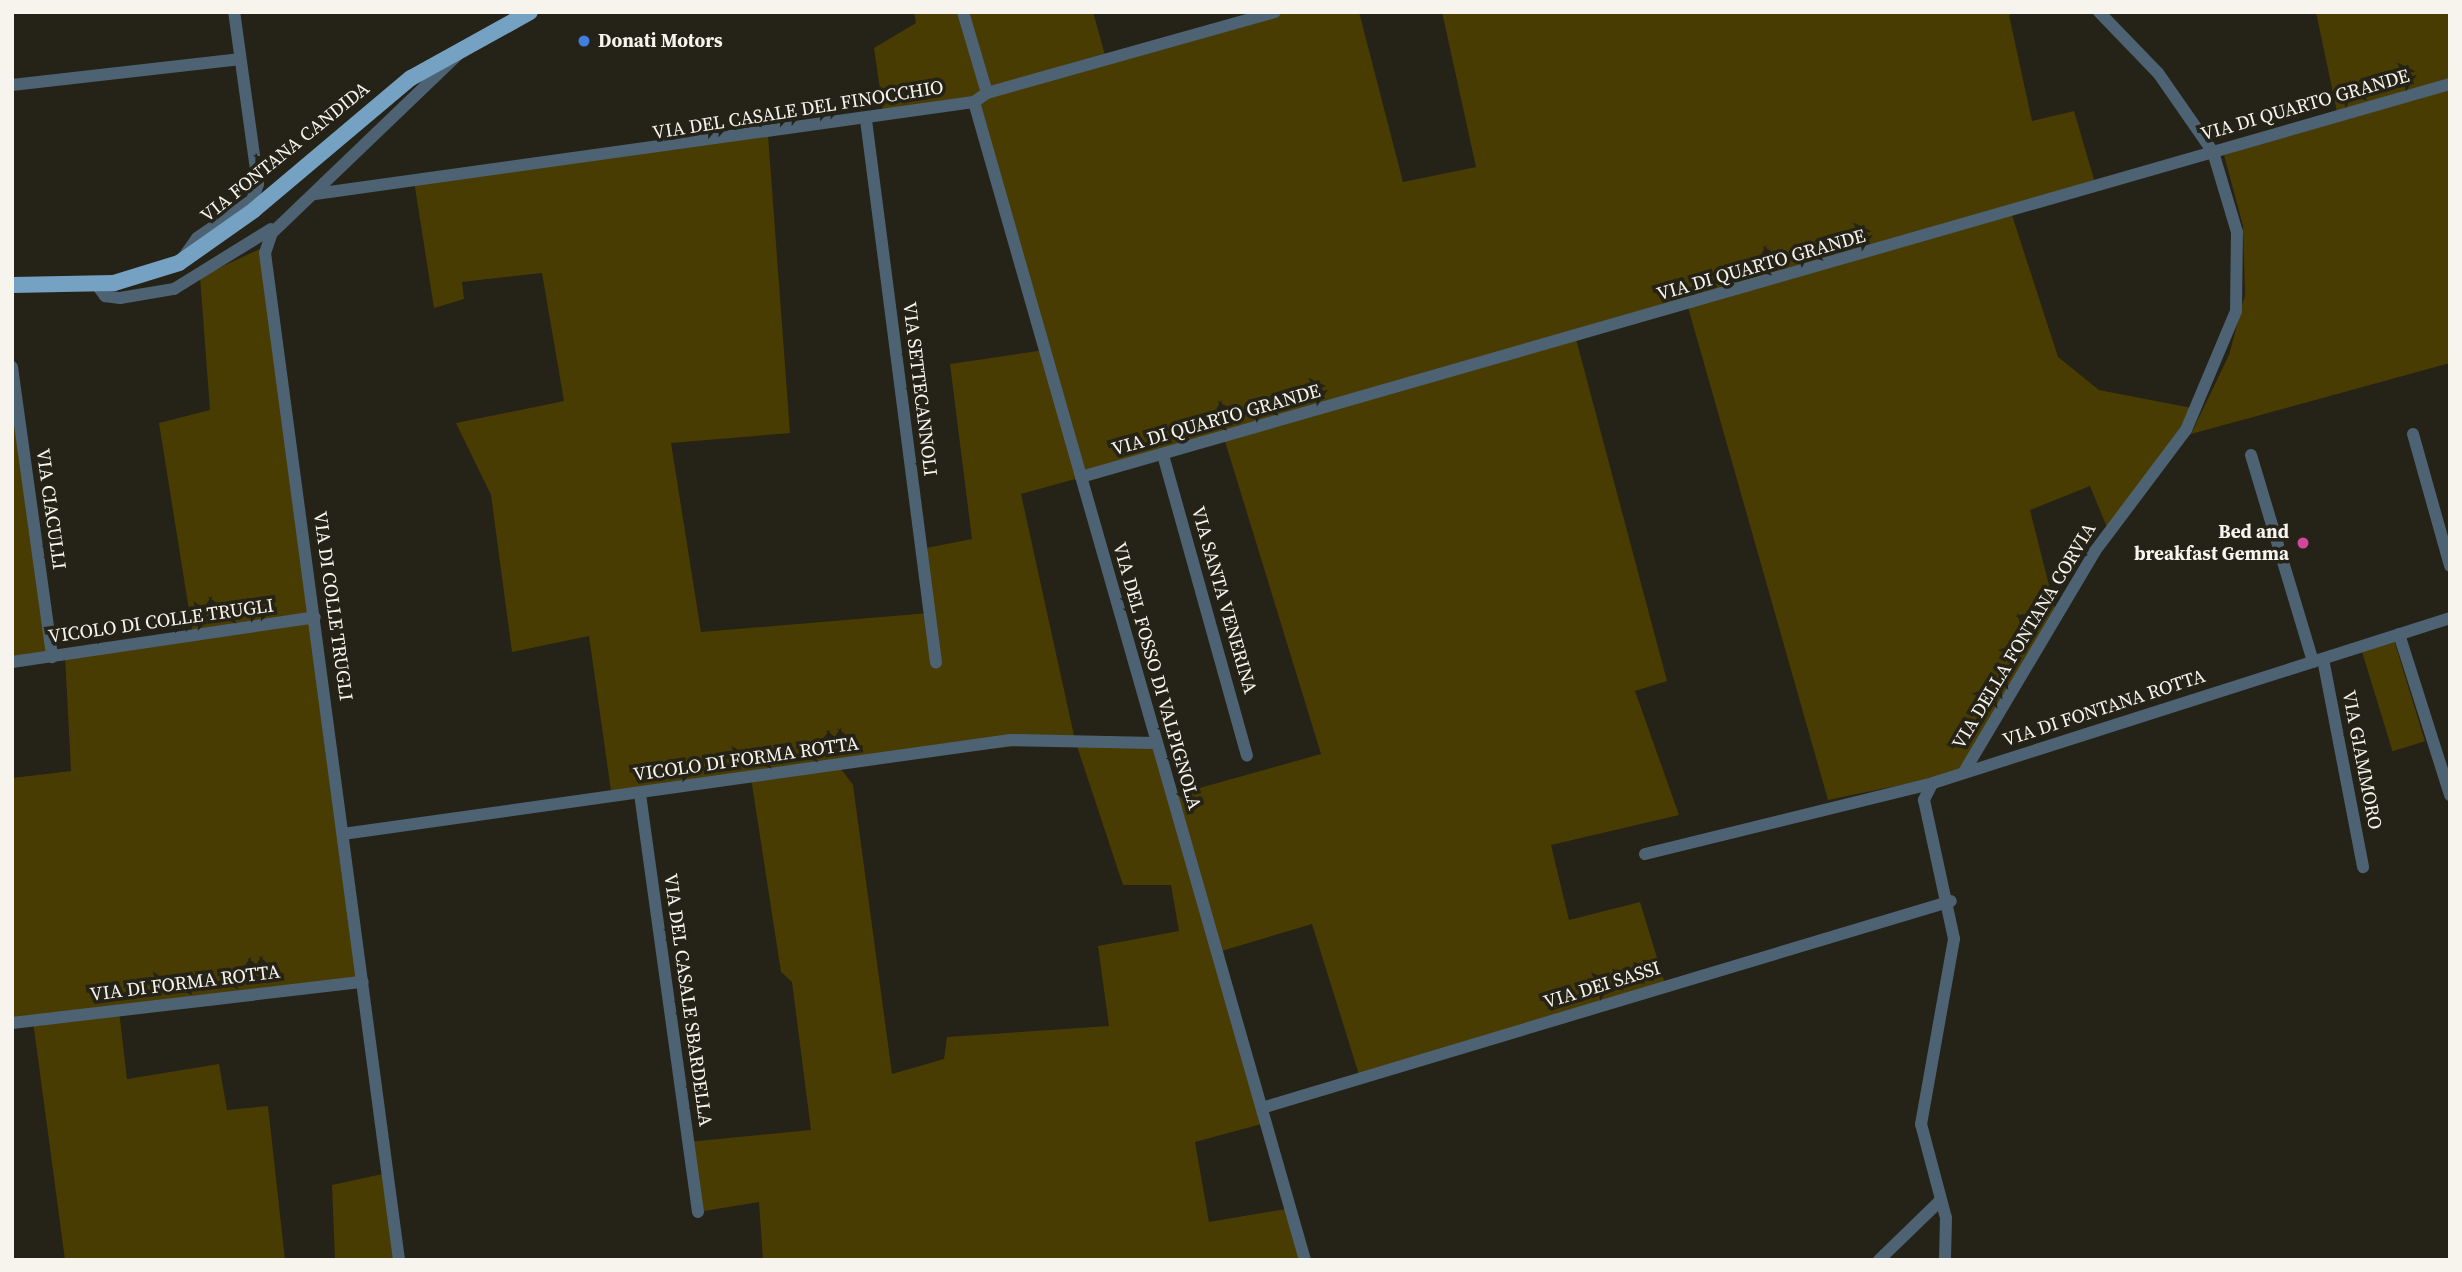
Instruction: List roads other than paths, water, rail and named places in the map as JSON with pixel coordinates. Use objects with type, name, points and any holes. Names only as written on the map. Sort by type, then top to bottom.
[{"type":"main road","name":"VIA FONTANA CANDIDA","points":[[12,285],[97,285],[183,260],[254,210],[401,86],[469,41],[530,12]]},
{"type":"street","points":[[183,260],[193,241],[257,191],[234,12]]},
{"type":"street","points":[[963,12],[987,93]]},
{"type":"street","name":"VIA DEL CASALE DEL FINOCCHIO","points":[[315,194],[866,120],[974,102],[987,93],[1275,12]]},
{"type":"street","name":"VIA DELLA FONTANA CORVIA","points":[[1964,772],[2091,557],[2182,437],[2221,357],[2236,311],[2238,250],[2213,152],[2158,73],[2099,12]]},
{"type":"street","name":"VIA DI COLLE TRUGLI","points":[[399,1260],[265,259],[268,239],[469,41]]},
{"type":"street","points":[[12,85],[239,59]]},
{"type":"street","name":"VIA DI QUARTO GRANDE","points":[[1081,477],[2450,84]]},
{"type":"street","name":"VIA DEL FOSSO DI VALPIGNOLA","points":[[974,102],[1155,743],[1265,1107],[1305,1260]]},
{"type":"street","name":"VIA SETTECANNOLI","points":[[866,120],[936,663]]},
{"type":"street","points":[[97,285],[105,296],[120,298],[174,289],[291,215]]},
{"type":"street","name":"VIA CIACULLI","points":[[12,367],[52,657]]},
{"type":"street","points":[[2413,433],[2450,566]]},
{"type":"street","name":"VIA SANTA VENERINA","points":[[1163,455],[1247,755]]},
{"type":"street","name":"VIA GIAMMORO","points":[[2251,455],[2318,660],[2363,867]]},
{"type":"street","name":"VICOLO DI COLLE TRUGLI","points":[[12,662],[315,617]]},
{"type":"street","name":"VIA DI FONTANA ROTTA","points":[[1645,854],[1933,783],[2450,618]]},
{"type":"street","points":[[2399,634],[2450,796]]},
{"type":"street","name":"VICOLO DI FORMA ROTTA","points":[[344,834],[1013,740],[1155,743]]},
{"type":"street","points":[[1933,783],[1924,800],[1951,901],[1952,956],[1921,1116],[1941,1200],[1945,1260]]},
{"type":"street","name":"VIA DEL CASALE SBARDELLA","points":[[640,794],[698,1212]]},
{"type":"street","name":"VIA DEI SASSI","points":[[1265,1107],[1951,901]]},
{"type":"street","name":"VIA DI FORMA ROTTA","points":[[12,1023],[363,982]]},
{"type":"street","points":[[1879,1260],[1941,1200]]},
{"type":"place","name":"Donati Motors","points":[[584,41]]},
{"type":"place","name":"Bed and breakfast Gemma","points":[[2303,543]]}]
